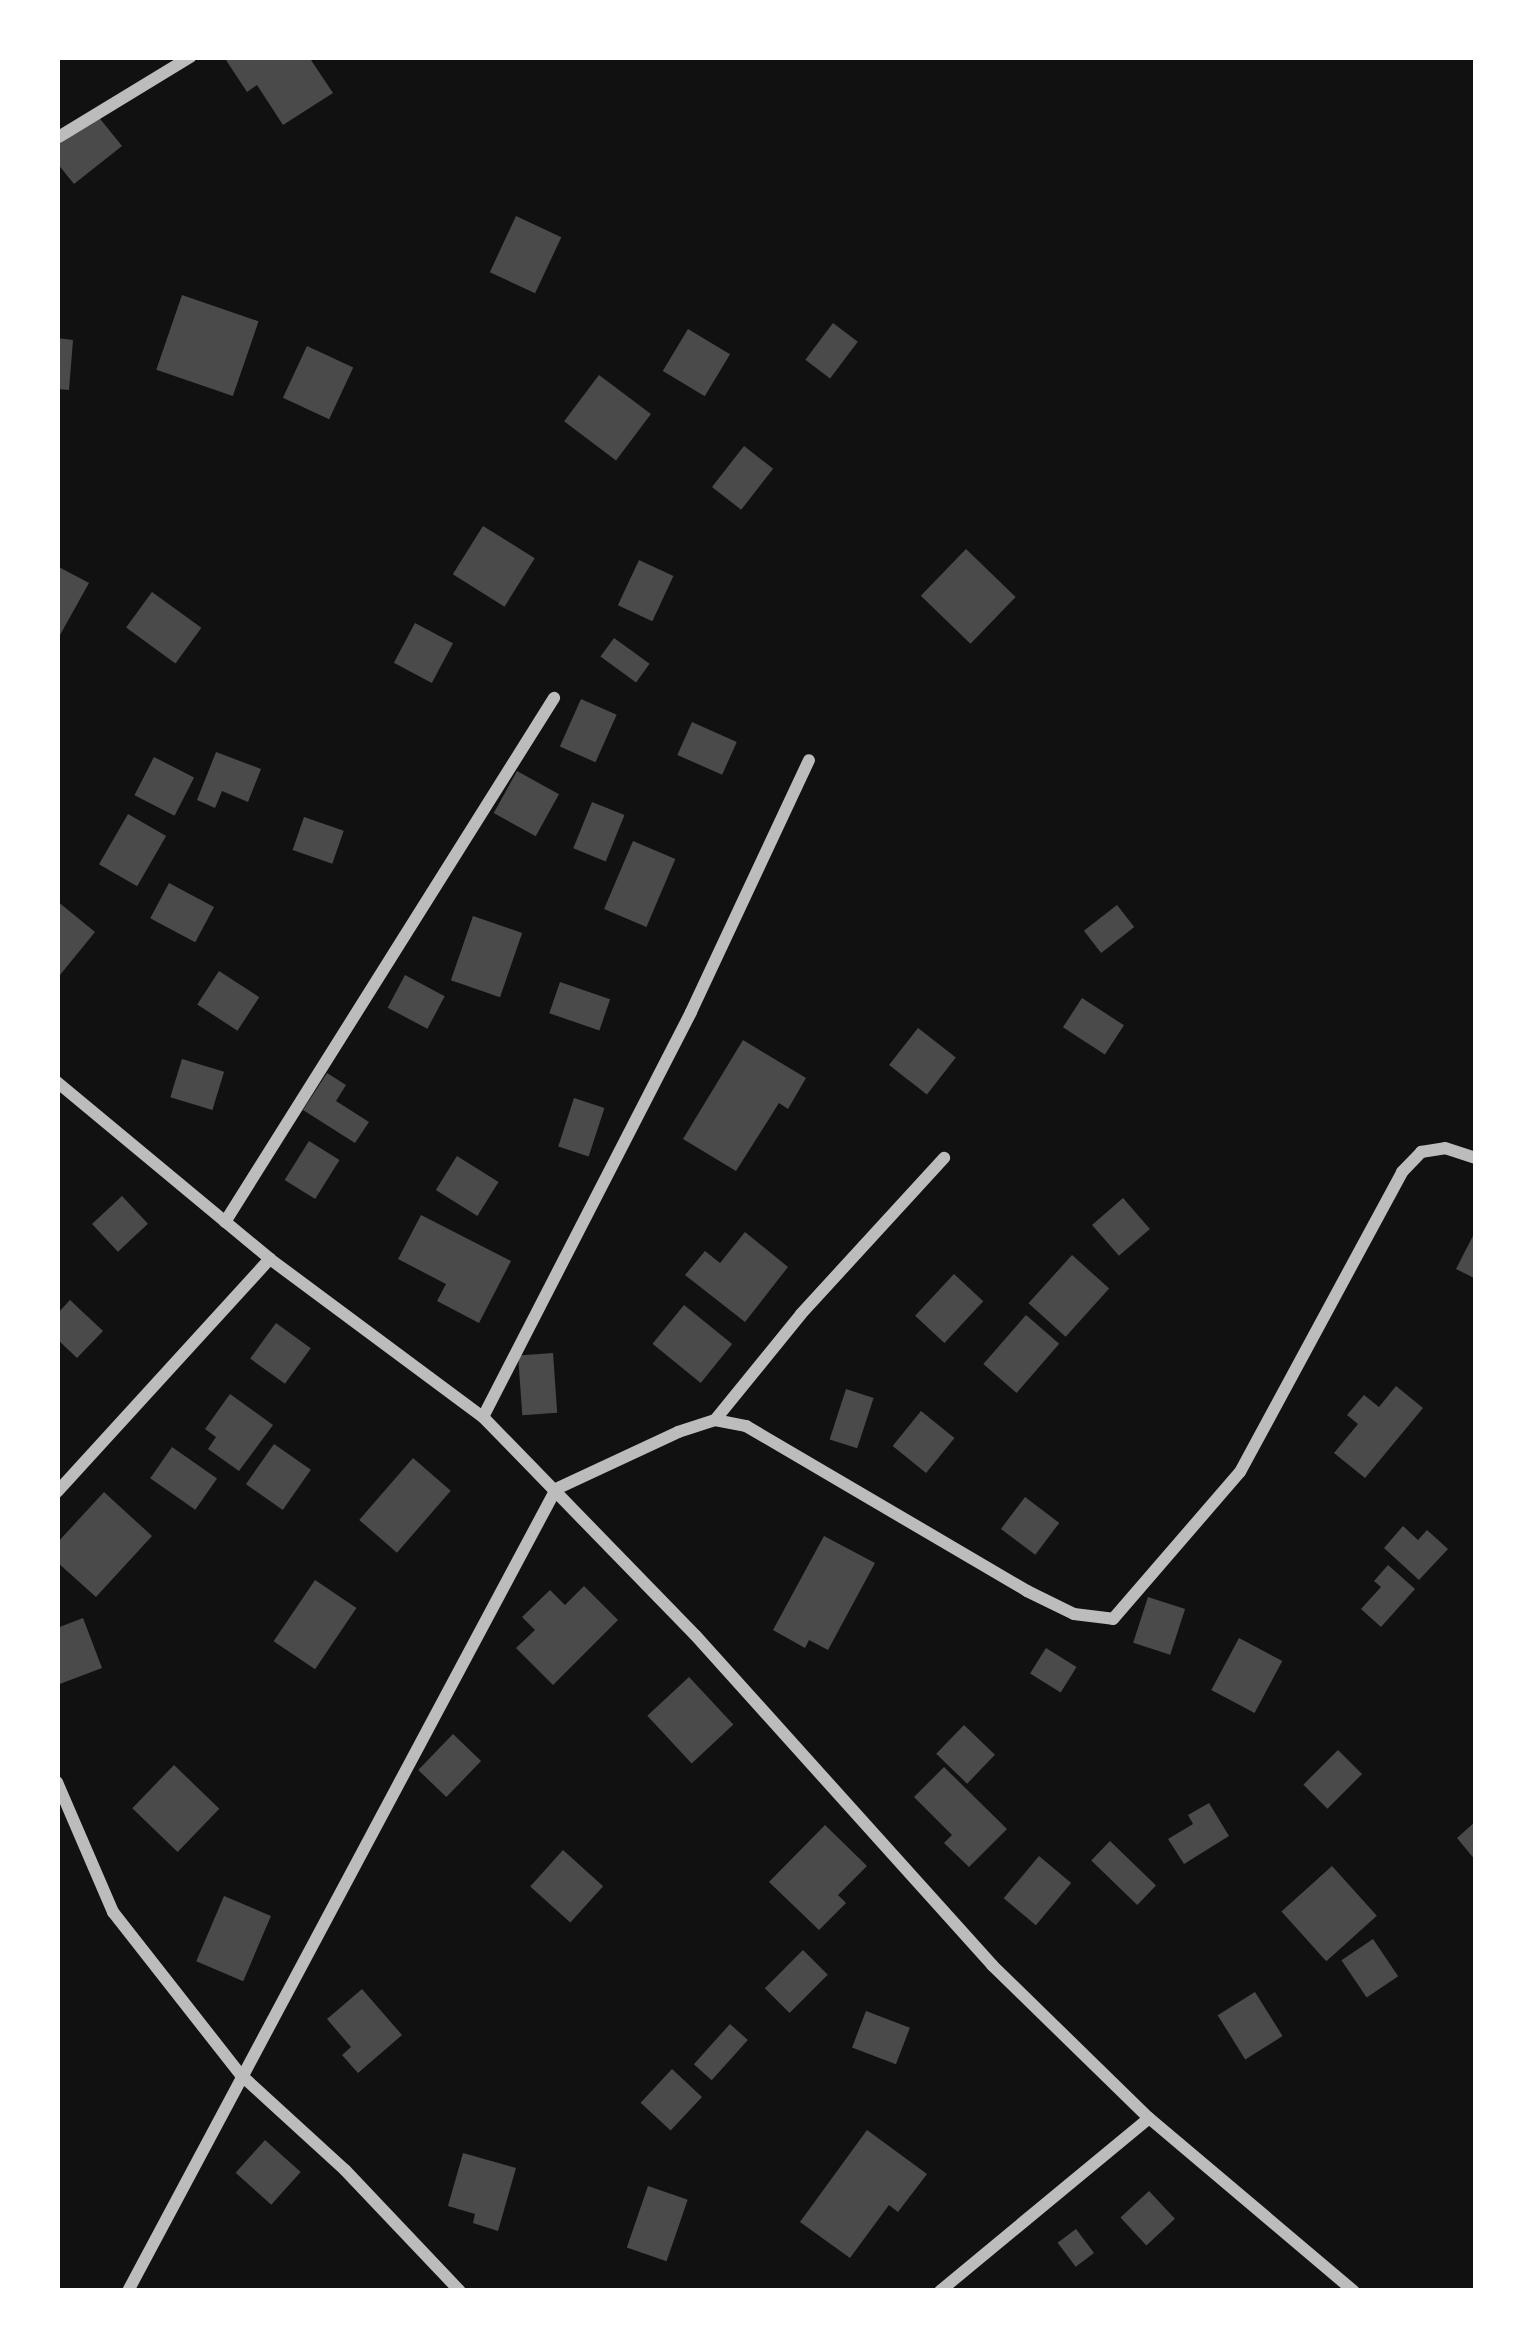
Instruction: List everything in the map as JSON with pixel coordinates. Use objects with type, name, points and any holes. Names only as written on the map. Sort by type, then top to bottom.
[{"type":"street","points":[[57,138],[172,62],[190,57]]},
{"type":"street","points":[[225,1222],[554,698]]},
{"type":"street","points":[[483,1417],[691,1012],[809,760]]},
{"type":"street","points":[[57,1082],[270,1259],[483,1417],[556,1490],[992,1965],[1149,2118],[1354,2291]]},
{"type":"street","points":[[716,1420],[746,1426],[1074,1614],[1113,1619],[1240,1472],[1402,1172],[1421,1152],[1445,1148],[1476,1158]]},
{"type":"street","points":[[128,2291],[556,1490],[716,1420],[801,1314],[944,1158]]},
{"type":"street","points":[[57,1492],[270,1259]]},
{"type":"street","points":[[57,1782],[113,1912],[241,2075],[345,2170],[451,2290]]},
{"type":"street","points":[[940,2291],[1149,2118]]},
{"type":"building","points":[[224,57],[309,57],[333,93],[283,125],[257,85],[247,92]]},
{"type":"building","points":[[97,115],[122,146],[74,184],[57,163],[57,146]]},
{"type":"building","points":[[516,216],[561,237],[535,293],[490,272]]},
{"type":"building","points":[[182,295],[259,321],[233,396],[156,370]]},
{"type":"building","points":[[833,323],[858,342],[830,378],[805,360]]},
{"type":"building","points":[[688,329],[730,354],[705,396],[663,371]]},
{"type":"building","points":[[57,338],[73,340],[69,390],[57,389]]},
{"type":"building","points":[[307,346],[353,368],[329,419],[283,398]]},
{"type":"building","points":[[599,375],[651,414],[616,460],[564,421]]},
{"type":"building","points":[[744,446],[773,469],[741,510],[712,487]]},
{"type":"building","points":[[483,526],[535,558],[505,607],[453,574]]},
{"type":"building","points":[[966,549],[1016,597],[970,644],[921,596]]},
{"type":"building","points":[[639,560],[673,576],[652,621],[618,605]]},
{"type":"building","points":[[57,566],[89,583],[60,635],[57,633]]},
{"type":"building","points":[[152,592],[201,628],[175,663],[126,628]]},
{"type":"building","points":[[415,623],[453,643],[432,683],[394,663]]},
{"type":"building","points":[[614,638],[650,664],[636,682],[600,657]]},
{"type":"building","points":[[581,699],[617,715],[595,762],[560,747]]},
{"type":"building","points":[[692,722],[737,742],[722,775],[677,755]]},
{"type":"building","points":[[216,752],[261,769],[248,802],[222,791],[215,808],[197,800]]},
{"type":"building","points":[[154,757],[194,777],[175,816],[134,795]]},
{"type":"building","points":[[517,771],[559,794],[536,836],[494,813]]},
{"type":"building","points":[[592,802],[624,815],[606,861],[573,848]]},
{"type":"building","points":[[128,814],[166,836],[137,886],[99,864]]},
{"type":"building","points":[[304,817],[344,831],[332,864],[293,850]]},
{"type":"building","points":[[633,841],[675,859],[646,927],[604,909]]},
{"type":"building","points":[[169,883],[214,907],[195,942],[150,918]]},
{"type":"building","points":[[57,901],[95,932],[60,975],[57,972]]},
{"type":"building","points":[[1117,905],[1134,927],[1101,953],[1084,931]]},
{"type":"building","points":[[473,916],[522,933],[500,997],[451,980]]},
{"type":"building","points":[[219,971],[259,997],[237,1031],[197,1005]]},
{"type":"building","points":[[405,975],[445,996],[427,1029],[388,1008]]},
{"type":"building","points":[[560,982],[610,999],[599,1030],[549,1013]]},
{"type":"building","points":[[1082,998],[1124,1025],[1105,1055],[1063,1027]]},
{"type":"building","points":[[918,1028],[956,1058],[927,1095],[889,1065]]},
{"type":"building","points":[[743,1040],[806,1078],[788,1109],[779,1103],[736,1171],[683,1139]]},
{"type":"building","points":[[182,1059],[224,1072],[212,1110],[170,1097]]},
{"type":"building","points":[[327,1073],[346,1085],[336,1101],[369,1122],[355,1143],[303,1110]]},
{"type":"building","points":[[574,1098],[604,1108],[589,1156],[558,1147]]},
{"type":"building","points":[[309,1141],[340,1160],[315,1199],[285,1180]]},
{"type":"building","points":[[457,1156],[499,1182],[477,1216],[436,1190]]},
{"type":"building","points":[[122,1196],[148,1224],[118,1252],[92,1224]]},
{"type":"building","points":[[1123,1198],[1150,1229],[1119,1256],[1092,1225]]},
{"type":"building","points":[[421,1215],[511,1261],[479,1323],[437,1301],[446,1284],[398,1259]]},
{"type":"building","points":[[1476,1230],[1476,1279],[1456,1269]]},
{"type":"building","points":[[745,1232],[788,1267],[745,1322],[685,1275],[705,1251],[720,1263]]},
{"type":"building","points":[[1072,1255],[1109,1288],[1066,1337],[1029,1303]]},
{"type":"building","points":[[954,1274],[983,1301],[944,1343],[915,1316]]},
{"type":"building","points":[[70,1300],[103,1331],[77,1358],[57,1339],[57,1314]]},
{"type":"building","points":[[684,1305],[732,1344],[701,1383],[653,1344]]},
{"type":"building","points":[[1026,1315],[1059,1344],[1017,1393],[983,1364]]},
{"type":"building","points":[[276,1323],[311,1348],[285,1384],[250,1359]]},
{"type":"building","points":[[553,1353],[557,1413],[522,1415],[518,1355]]},
{"type":"building","points":[[1396,1386],[1423,1408],[1365,1478],[1334,1453],[1358,1424],[1347,1415],[1364,1395],[1379,1407]]},
{"type":"building","points":[[846,1389],[874,1398],[857,1448],[830,1439]]},
{"type":"building","points":[[230,1394],[273,1425],[239,1471],[208,1449],[216,1437],[205,1429]]},
{"type":"building","points":[[921,1411],[954,1438],[926,1473],[893,1446]]},
{"type":"building","points":[[274,1444],[311,1470],[283,1510],[246,1484]]},
{"type":"building","points":[[172,1447],[217,1479],[195,1510],[150,1478]]},
{"type":"building","points":[[413,1458],[451,1491],[397,1553],[359,1520]]},
{"type":"building","points":[[104,1492],[152,1536],[96,1597],[57,1562],[57,1543]]},
{"type":"building","points":[[1025,1497],[1059,1523],[1035,1555],[1001,1529]]},
{"type":"building","points":[[1403,1526],[1418,1540],[1427,1530],[1448,1549],[1419,1580],[1384,1548]]},
{"type":"building","points":[[824,1536],[875,1563],[828,1650],[809,1640],[805,1648],[773,1630]]},
{"type":"building","points":[[1388,1565],[1415,1589],[1381,1627],[1361,1609],[1381,1587],[1374,1581]]},
{"type":"building","points":[[315,1580],[356,1608],[315,1669],[274,1641]]},
{"type":"building","points":[[584,1586],[618,1620],[553,1685],[516,1648],[535,1630],[522,1617],[550,1590],[565,1605]]},
{"type":"building","points":[[1148,1597],[1185,1609],[1170,1655],[1133,1643]]},
{"type":"building","points":[[83,1618],[102,1668],[57,1685],[57,1628]]},
{"type":"building","points":[[1239,1638],[1282,1661],[1255,1713],[1211,1690]]},
{"type":"building","points":[[1046,1648],[1077,1667],[1061,1693],[1030,1673]]},
{"type":"building","points":[[689,1677],[733,1725],[692,1763],[647,1716]]},
{"type":"building","points":[[964,1725],[995,1755],[967,1784],[936,1754]]},
{"type":"building","points":[[453,1734],[481,1761],[446,1797],[418,1770]]},
{"type":"building","points":[[1338,1750],[1362,1774],[1327,1809],[1303,1785]]},
{"type":"building","points":[[174,1765],[219,1809],[178,1852],[132,1808]]},
{"type":"building","points":[[944,1767],[1007,1829],[969,1867],[944,1843],[952,1835],[914,1797]]},
{"type":"building","points":[[1209,1803],[1229,1836],[1184,1864],[1168,1839],[1193,1824],[1188,1815]]},
{"type":"building","points":[[1476,1821],[1476,1861],[1457,1838]]},
{"type":"building","points":[[825,1825],[867,1866],[838,1895],[846,1903],[819,1930],[769,1882]]},
{"type":"building","points":[[1110,1841],[1156,1885],[1137,1905],[1091,1860]]},
{"type":"building","points":[[563,1850],[603,1886],[570,1923],[530,1886]]},
{"type":"building","points":[[1039,1856],[1071,1883],[1036,1925],[1004,1898]]},
{"type":"building","points":[[1332,1866],[1377,1916],[1326,1961],[1281,1912]]},
{"type":"building","points":[[224,1896],[271,1916],[243,1981],[196,1961]]},
{"type":"building","points":[[1373,1939],[1398,1976],[1367,1998],[1341,1960]]},
{"type":"building","points":[[803,1950],[828,1975],[790,2013],[765,1988]]},
{"type":"building","points":[[362,1989],[402,2035],[358,2073],[342,2055],[351,2047],[327,2019]]},
{"type":"building","points":[[1255,1992],[1283,2036],[1245,2059],[1218,2015]]},
{"type":"building","points":[[866,2011],[910,2028],[896,2064],[852,2047]]},
{"type":"building","points":[[730,2024],[748,2040],[712,2080],[694,2064]]},
{"type":"building","points":[[672,2069],[702,2097],[671,2131],[641,2103]]},
{"type":"building","points":[[867,2130],[927,2174],[898,2212],[889,2205],[850,2258],[800,2222]]},
{"type":"building","points":[[265,2140],[301,2172],[271,2205],[236,2173]]},
{"type":"building","points":[[463,2153],[516,2168],[498,2231],[473,2223],[475,2214],[448,2206]]},
{"type":"building","points":[[648,2186],[688,2200],[667,2261],[627,2247]]},
{"type":"building","points":[[1149,2191],[1175,2219],[1146,2245],[1120,2218]]},
{"type":"building","points":[[1076,2229],[1094,2253],[1076,2267],[1058,2243]]}]
